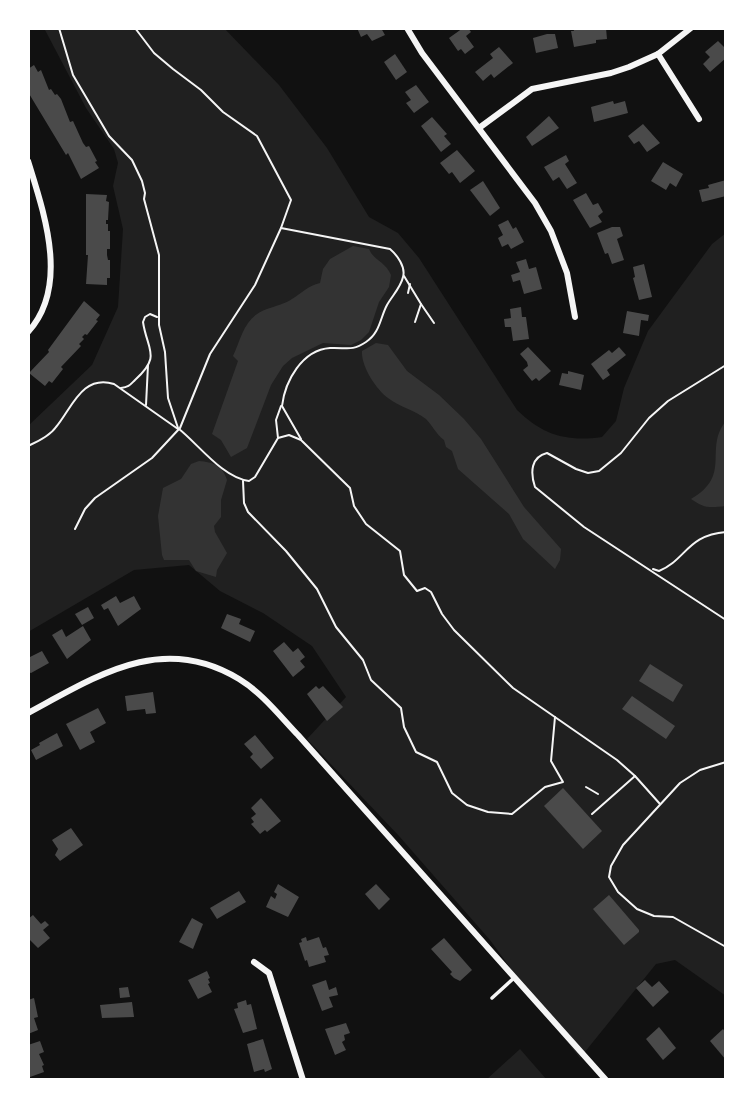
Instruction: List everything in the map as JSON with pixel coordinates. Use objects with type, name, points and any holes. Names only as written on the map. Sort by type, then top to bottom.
[{"type":"street","points":[[407,28],[422,53],[535,204],[551,231],[567,273],[575,317]]},
{"type":"street","points":[[479,128],[532,89],[611,73],[658,54],[691,28]]},
{"type":"street","points":[[658,54],[699,119]]},
{"type":"street","points":[[28,161],[43,210],[52,275],[46,302],[28,332]]},
{"type":"street","points":[[28,713],[111,670],[133,662],[197,660],[239,679],[263,698],[298,734],[606,1080]]},
{"type":"street","points":[[254,962],[269,973],[303,1080]]},
{"type":"lane","points":[[492,998],[514,978]]},
{"type":"path","points":[[59,28],[73,75],[109,136],[132,159],[142,181],[159,255],[159,325]]},
{"type":"path","points":[[75,529],[85,509],[95,498],[152,458],[179,429],[214,347],[255,285],[291,200],[257,136],[223,112],[201,90],[154,53],[135,28]]},
{"type":"path","points":[[28,446],[54,430],[83,388],[110,382],[179,429],[209,457],[243,480],[249,481],[255,477],[278,438],[276,420],[291,375],[304,361],[328,348],[351,349],[372,337],[403,276],[403,269],[390,249],[281,228]]},
{"type":"path","points":[[403,276],[434,323]]},
{"type":"path","points":[[408,293],[410,284]]},
{"type":"path","points":[[415,322],[421,304]]},
{"type":"path","points":[[120,388],[129,387],[145,372],[151,354],[149,338],[143,324],[145,317],[156,314],[165,352],[169,398],[179,429]]},
{"type":"path","points":[[147,406],[145,392],[148,365]]},
{"type":"path","points":[[726,365],[668,401],[639,429],[621,453],[598,471],[588,473],[576,469],[547,453],[534,460],[533,480],[535,486],[584,527],[635,562],[659,571],[665,569],[699,539],[726,532]]},
{"type":"path","points":[[282,406],[301,440],[350,488],[354,506],[366,524],[400,551],[404,575],[414,588],[417,591],[428,589],[442,614],[460,636],[513,688],[598,745],[635,776],[660,804]]},
{"type":"path","points":[[278,438],[289,436],[301,440]]},
{"type":"path","points":[[243,480],[242,494],[248,512],[286,551],[317,589],[341,634],[363,660],[371,680],[401,708],[404,727],[416,751],[437,762],[449,788],[459,799],[478,810],[512,814],[545,787],[564,782],[551,761],[555,716]]},
{"type":"path","points":[[649,568],[726,620]]},
{"type":"path","points":[[726,762],[700,770],[680,783],[623,845],[611,866],[609,877],[612,884],[637,909],[654,916],[673,916],[726,947]]},
{"type":"path","points":[[592,814],[635,776]]},
{"type":"path","points":[[586,787],[598,794]]},
{"type":"shaded area","points":[[44,28],[224,28],[279,85],[327,148],[369,217],[398,233],[419,258],[517,410],[536,425],[556,435],[602,437],[616,421],[624,388],[648,331],[712,244],[726,233],[726,996],[675,960],[656,964],[580,1058],[490,940],[399,836],[307,739],[346,697],[312,646],[263,613],[220,591],[189,565],[134,570],[28,632],[28,426],[92,365],[118,307],[123,229],[113,186],[118,163],[114,149],[86,108]]},
{"type":"shaded area","points":[[353,246],[369,249],[391,275],[389,287],[379,302],[369,332],[351,345],[323,343],[292,358],[283,366],[271,385],[247,448],[231,457],[221,440],[212,434],[238,361],[233,356],[245,328],[259,313],[320,283],[323,269],[330,259]]},
{"type":"shaded area","points":[[376,343],[388,345],[407,371],[439,395],[481,439],[524,507],[561,549],[560,560],[555,569],[523,539],[509,514],[458,469],[452,451],[446,447],[444,440],[426,419],[392,401],[379,389],[370,377],[362,357],[362,351]]},
{"type":"shaded area","points":[[726,421],[726,506],[707,507],[691,499],[711,481],[717,442]]},
{"type":"shaded area","points":[[199,461],[217,466],[227,480],[221,500],[221,517],[214,526],[227,553],[216,577],[196,571],[189,560],[164,560],[162,555],[158,516],[163,488],[181,479],[191,464]]},
{"type":"shaded area","points":[[520,1049],[547,1080],[486,1080]]},
{"type":"building","points":[[357,28],[381,28],[385,35],[372,41],[367,34],[361,37]]},
{"type":"building","points":[[463,28],[468,28],[471,32],[466,36],[474,47],[465,54],[461,49],[458,51],[449,38]]},
{"type":"building","points":[[573,28],[606,28],[607,39],[574,47],[571,31],[574,31]]},
{"type":"building","points":[[555,34],[558,48],[536,53],[533,38]]},
{"type":"building","points":[[718,41],[726,49],[726,58],[710,72],[703,64],[710,57],[705,52]]},
{"type":"building","points":[[499,47],[513,63],[494,78],[491,74],[483,81],[475,72],[493,58],[490,54]]},
{"type":"building","points":[[395,54],[407,72],[396,80],[384,62]]},
{"type":"building","points":[[34,65],[38,72],[41,70],[49,90],[61,99],[70,122],[73,121],[83,143],[86,147],[89,146],[97,161],[95,162],[99,168],[81,179],[68,153],[66,155],[28,92],[28,69]]},
{"type":"building","points":[[416,85],[429,102],[414,113],[406,103],[411,100],[405,92]]},
{"type":"building","points":[[613,101],[614,104],[625,101],[628,113],[594,122],[591,107]]},
{"type":"building","points":[[549,116],[559,128],[532,146],[526,137]]},
{"type":"building","points":[[432,117],[447,134],[444,136],[451,144],[441,152],[421,126]]},
{"type":"building","points":[[643,124],[660,143],[647,152],[639,141],[634,144],[628,136]]},
{"type":"building","points":[[457,150],[475,171],[460,183],[452,172],[449,174],[440,163]]},
{"type":"building","points":[[566,155],[569,161],[565,164],[577,183],[567,189],[559,177],[553,181],[544,167]]},
{"type":"building","points":[[663,162],[683,174],[676,187],[670,183],[666,190],[651,181]]},
{"type":"building","points":[[726,180],[726,196],[702,202],[699,190]]},
{"type":"building","points":[[483,181],[500,208],[490,216],[470,190]]},
{"type":"building","points":[[586,193],[593,205],[598,203],[603,212],[598,216],[602,222],[590,228],[573,200]]},
{"type":"building","points":[[86,194],[107,195],[106,201],[109,202],[106,224],[110,231],[110,249],[107,249],[107,255],[110,260],[110,278],[107,278],[107,285],[86,284]]},
{"type":"building","points":[[508,220],[513,229],[516,227],[524,242],[511,249],[508,244],[502,247],[498,238],[503,235],[498,225]]},
{"type":"building","points":[[620,227],[623,236],[617,239],[624,260],[612,264],[597,233]]},
{"type":"building","points":[[526,259],[529,269],[536,267],[542,289],[524,294],[520,280],[513,282],[511,275],[520,272],[516,262]]},
{"type":"building","points":[[644,264],[652,297],[639,300],[633,267]]},
{"type":"building","points":[[84,301],[100,315],[96,320],[98,321],[87,335],[82,337],[84,339],[79,344],[81,346],[61,367],[63,369],[52,383],[49,381],[45,386],[29,373],[49,352]]},
{"type":"building","points":[[521,307],[522,317],[526,317],[529,339],[513,341],[511,327],[505,327],[504,319],[511,318],[510,309]]},
{"type":"building","points":[[627,311],[649,315],[648,321],[641,320],[639,336],[623,333]]},
{"type":"building","points":[[528,347],[551,371],[539,381],[536,378],[532,381],[523,370],[528,366],[520,354]]},
{"type":"building","points":[[619,347],[626,355],[607,370],[610,375],[603,380],[591,364],[609,350],[612,353]]},
{"type":"building","points":[[568,371],[584,375],[581,390],[559,385],[562,373],[568,374]]},
{"type":"building","points":[[116,596],[120,603],[134,596],[141,609],[118,626],[108,608],[104,610],[101,605]]},
{"type":"building","points":[[88,607],[94,618],[82,625],[75,614]]},
{"type":"building","points":[[227,614],[241,619],[239,624],[255,631],[250,642],[221,628]]},
{"type":"building","points":[[83,626],[91,640],[67,659],[52,635],[62,629],[66,637]]},
{"type":"building","points":[[284,642],[293,652],[298,648],[305,657],[300,661],[305,667],[293,677],[273,651]]},
{"type":"building","points":[[42,651],[49,663],[31,673],[28,672],[28,658]]},
{"type":"building","points":[[650,664],[683,685],[673,702],[639,681]]},
{"type":"building","points":[[316,686],[319,689],[323,686],[343,707],[327,721],[307,694]]},
{"type":"building","points":[[153,692],[156,713],[146,714],[145,709],[127,711],[125,696]]},
{"type":"building","points":[[632,696],[675,726],[666,739],[622,709]]},
{"type":"building","points":[[98,708],[106,723],[90,732],[95,742],[80,750],[66,724]]},
{"type":"building","points":[[57,733],[63,746],[36,760],[31,750]]},
{"type":"building","points":[[255,735],[274,758],[261,769],[250,757],[253,754],[244,744]]},
{"type":"building","points":[[563,788],[602,831],[583,849],[544,806]]},
{"type":"building","points":[[261,798],[281,821],[260,834],[251,824],[254,822],[251,818],[256,814],[251,808]]},
{"type":"building","points":[[71,828],[83,845],[60,861],[55,855],[58,849],[52,840]]},
{"type":"building","points":[[278,884],[299,897],[288,917],[266,907],[271,896],[275,899],[277,894],[274,892]]},
{"type":"building","points":[[376,884],[390,899],[379,910],[365,894]]},
{"type":"building","points":[[239,891],[246,902],[217,919],[210,908]]},
{"type":"building","points":[[609,895],[639,930],[624,945],[593,909]]},
{"type":"building","points":[[33,915],[41,924],[45,921],[49,925],[43,930],[50,938],[38,948],[28,938],[28,919]]},
{"type":"building","points":[[192,918],[203,924],[193,949],[179,942]]},
{"type":"building","points":[[306,937],[307,941],[319,937],[329,955],[324,956],[326,962],[309,967],[299,943]]},
{"type":"building","points":[[444,938],[472,970],[460,981],[450,974],[452,972],[431,949]]},
{"type":"building","points":[[207,971],[212,992],[198,999],[188,980]]},
{"type":"building","points":[[326,980],[329,990],[336,987],[338,995],[329,997],[333,1007],[322,1011],[312,985]]},
{"type":"building","points":[[645,980],[652,987],[659,981],[669,992],[653,1007],[636,988]]},
{"type":"building","points":[[128,987],[130,997],[120,998],[119,988]]},
{"type":"building","points":[[34,998],[38,1017],[34,1018],[38,1030],[28,1034],[28,1000]]},
{"type":"building","points":[[246,1000],[247,1005],[251,1004],[257,1029],[243,1033],[234,1009],[238,1008],[237,1003]]},
{"type":"building","points":[[132,1002],[134,1017],[102,1018],[100,1005]]},
{"type":"building","points":[[346,1023],[350,1033],[344,1035],[345,1040],[342,1042],[346,1050],[335,1055],[325,1029]]},
{"type":"building","points":[[659,1027],[676,1048],[663,1060],[646,1039]]},
{"type":"building","points":[[723,1029],[726,1033],[726,1060],[710,1041]]},
{"type":"building","points":[[263,1039],[272,1069],[254,1072],[247,1044]]},
{"type":"building","points":[[40,1041],[44,1052],[39,1054],[44,1072],[30,1077],[28,1045]]}]
